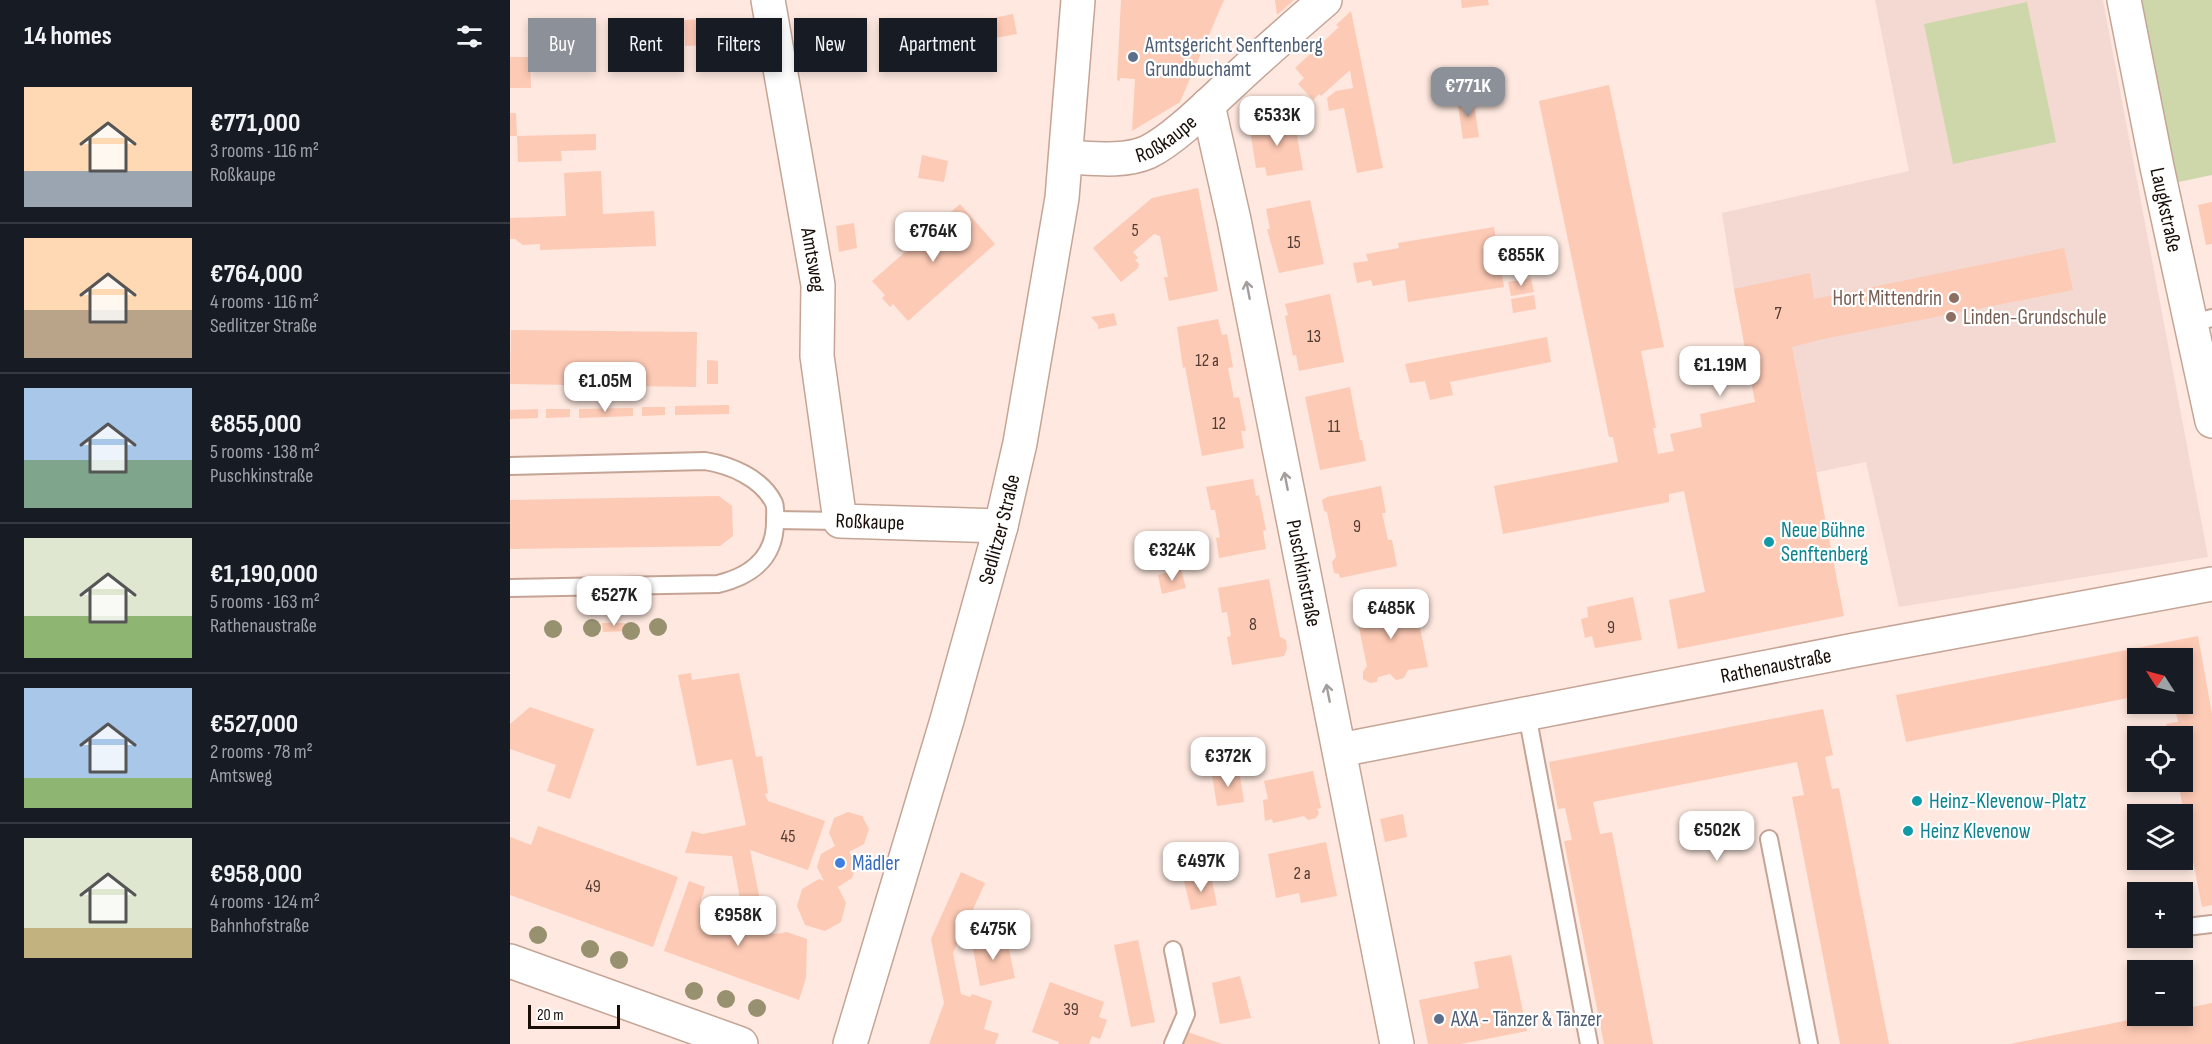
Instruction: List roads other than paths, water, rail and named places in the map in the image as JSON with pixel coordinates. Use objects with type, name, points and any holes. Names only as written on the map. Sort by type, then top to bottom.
[{"type":"street","name":"Amtsweg","points":[[768,0],[818,285],[817,356],[840,521]]},
{"type":"street","name":"Sedlitzer Straße","points":[[849,1044],[947,720],[1001,526],[1020,443],[1062,198],[1078,0]]},
{"type":"street","name":"Roßkaupe","points":[[1066,157],[1117,158],[1148,152],[1208,105],[1265,51],[1325,0]]},
{"type":"street","name":"Laugkstraße","points":[[2124,0],[2201,321],[2212,421]]},
{"type":"street","name":"Puschkinstraße","points":[[1208,105],[1237,232],[1397,1044]]},
{"type":"street","name":"Roßkaupe","points":[[840,521],[1001,526]]},
{"type":"street","name":"Rathenaustraße","points":[[1340,750],[2212,584]]},
{"type":"street","points":[[510,961],[741,1044]]},
{"type":"lane","points":[[510,466],[705,460],[722,464],[752,479],[775,504],[775,536],[766,555],[753,570],[732,580],[718,584],[510,588]]},
{"type":"lane","name":"Roßkaupe","points":[[775,520],[840,521]]},
{"type":"lane","points":[[1527,714],[1589,1044]]},
{"type":"lane","points":[[1768,838],[1809,1044]]},
{"type":"lane","points":[[2193,926],[2212,924]]},
{"type":"lane","points":[[1173,950],[1186,1014],[1173,1044]]},
{"type":"place","name":"Amtsgericht Senftenberg Grundbuchamt","points":[[1133,57]]},
{"type":"place","name":"Hort Mittendrin","points":[[1954,298]]},
{"type":"place","name":"Linden-Grundschule","points":[[1951,317]]},
{"type":"place","name":"Neue Bühne Senftenberg","points":[[1769,542]]},
{"type":"place","name":"Heinz-Klevenow-Platz","points":[[1917,801]]},
{"type":"place","name":"Heinz Klevenow","points":[[1908,831]]},
{"type":"place","name":"Mädler","points":[[840,863]]},
{"type":"place","name":"AXA - Tänzer & Tänzer","points":[[1439,1019]]}]
